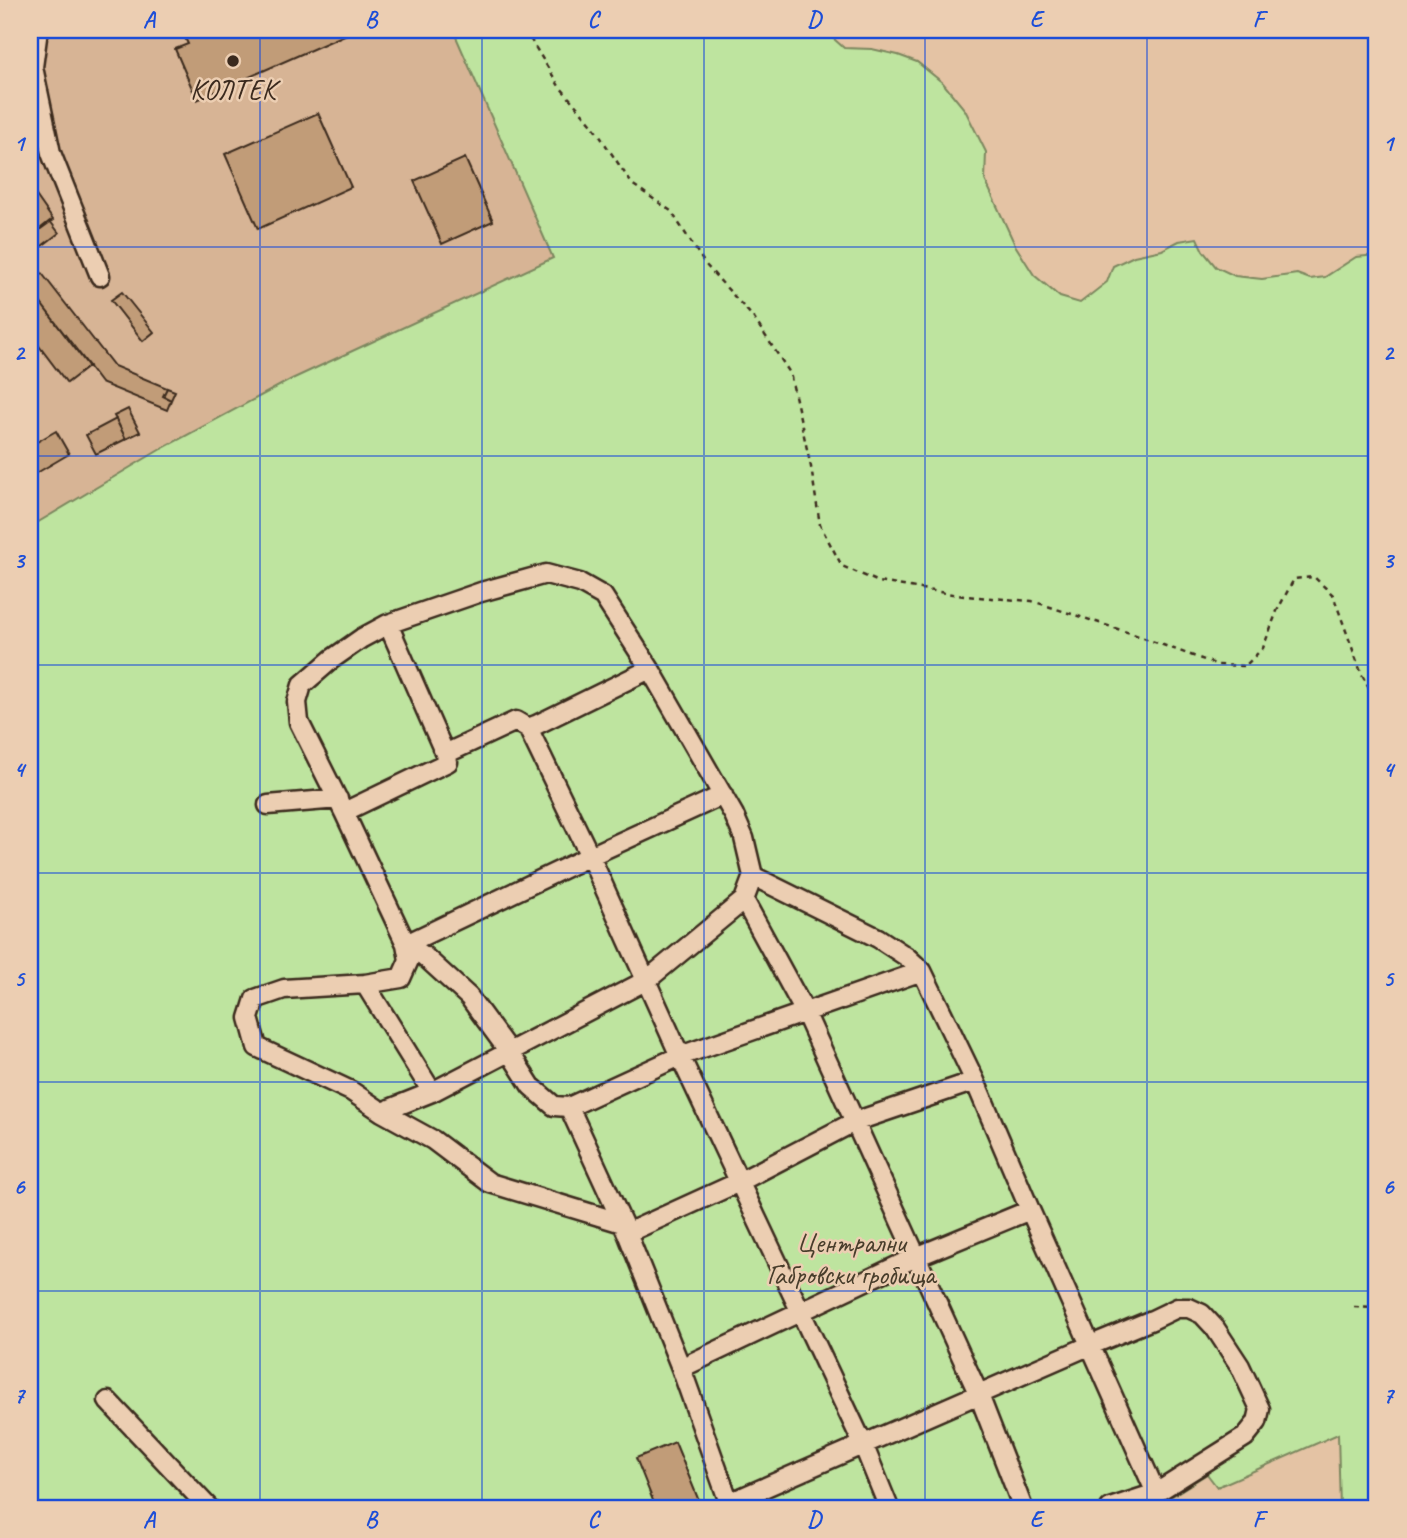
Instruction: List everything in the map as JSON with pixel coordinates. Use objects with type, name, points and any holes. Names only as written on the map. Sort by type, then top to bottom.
[{"type":"lane","points":[[38,30],[31,71],[51,153],[100,276]]},
{"type":"lane","points":[[382,1112],[432,1092],[647,981],[744,900],[754,876],[744,838],[723,795],[650,669],[603,596],[580,583],[546,574],[388,624],[332,659],[302,685],[297,702],[299,722],[341,805],[410,960],[401,978],[365,984],[284,989],[255,999],[249,1018],[257,1047],[351,1091],[382,1112],[433,1140],[490,1183],[625,1228],[739,1182],[854,1122],[975,1081]]},
{"type":"lane","points":[[268,806],[341,805],[448,762],[388,624]]},
{"type":"lane","points":[[528,727],[650,669]]},
{"type":"lane","points":[[445,754],[516,721],[528,727],[863,1444],[890,1508]]},
{"type":"lane","points":[[405,944],[723,795]]},
{"type":"lane","points":[[754,876],[878,938],[908,957],[922,971],[975,1081],[1156,1493]]},
{"type":"lane","points":[[744,900],[805,1013],[979,1395],[1023,1508]]},
{"type":"lane","points":[[405,944],[424,956],[469,997],[531,1086],[554,1106],[569,1107],[680,1056],[922,971]]},
{"type":"lane","points":[[365,984],[432,1092]]},
{"type":"lane","points":[[569,1107],[625,1228],[681,1368],[730,1506],[863,1444],[1091,1345],[1153,1321],[1177,1308],[1189,1308],[1202,1314],[1215,1328],[1240,1366],[1260,1409],[1257,1422],[1245,1437],[1156,1493],[1110,1508]]},
{"type":"lane","points":[[681,1368],[916,1257],[1030,1209]]},
{"type":"lane","points":[[108,1401],[209,1508]]},
{"type":"path","points":[[525,30],[559,86],[591,123],[632,184],[671,211],[705,264],[752,317],[790,373],[811,467],[820,525],[842,566],[879,582],[964,596],[1032,601],[1218,665],[1245,666],[1263,648],[1277,611],[1294,579],[1314,577],[1333,595],[1363,675],[1377,704]]},
{"type":"path","points":[[1354,1307],[1377,1308]]},
{"type":"shaded area","points":[[30,30],[453,30],[554,258],[292,379],[161,449],[30,527]]},
{"type":"green space","name":"Централни Габровски гробища","points":[[453,30],[824,30],[844,48],[872,49],[917,62],[943,83],[965,110],[986,152],[985,180],[1015,245],[1034,275],[1060,297],[1080,303],[1107,282],[1113,266],[1134,256],[1162,250],[1179,241],[1197,238],[1203,251],[1216,267],[1235,276],[1262,279],[1297,274],[1310,279],[1325,277],[1356,257],[1377,255],[1377,1508],[1340,1508],[1338,1434],[1217,1487],[1207,1474],[1161,1503],[1146,1508],[30,1508],[30,527],[161,449],[292,379],[553,258]]},
{"type":"building","name":"КОЛТЕК","points":[[181,30],[356,30],[197,100],[175,49],[188,44]]},
{"type":"building","points":[[318,113],[351,187],[258,229],[225,154]]},
{"type":"building","points":[[465,158],[493,221],[442,244],[414,181]]},
{"type":"building","points":[[30,187],[53,220],[31,236],[30,234]]},
{"type":"building","points":[[50,221],[59,233],[30,255],[30,234],[31,236]]},
{"type":"building","points":[[37,267],[114,366],[167,388],[163,396],[171,400],[167,410],[101,383],[30,289],[30,273]]},
{"type":"building","points":[[30,289],[89,366],[67,383],[30,334]]},
{"type":"building","points":[[122,292],[154,332],[143,341],[111,300]]},
{"type":"building","points":[[167,388],[175,391],[171,400],[163,396]]},
{"type":"building","points":[[128,409],[140,432],[126,439],[114,416]]},
{"type":"building","points":[[116,419],[126,439],[96,454],[86,435]]},
{"type":"building","points":[[56,431],[69,454],[35,474],[30,466],[30,446]]},
{"type":"building","points":[[1370,1289],[1377,1289],[1377,1301],[1370,1301]]},
{"type":"building","points":[[675,1442],[701,1506],[656,1508],[636,1458]]},
{"type":"place","name":"КОЛТЕК","points":[[233,61]]}]
